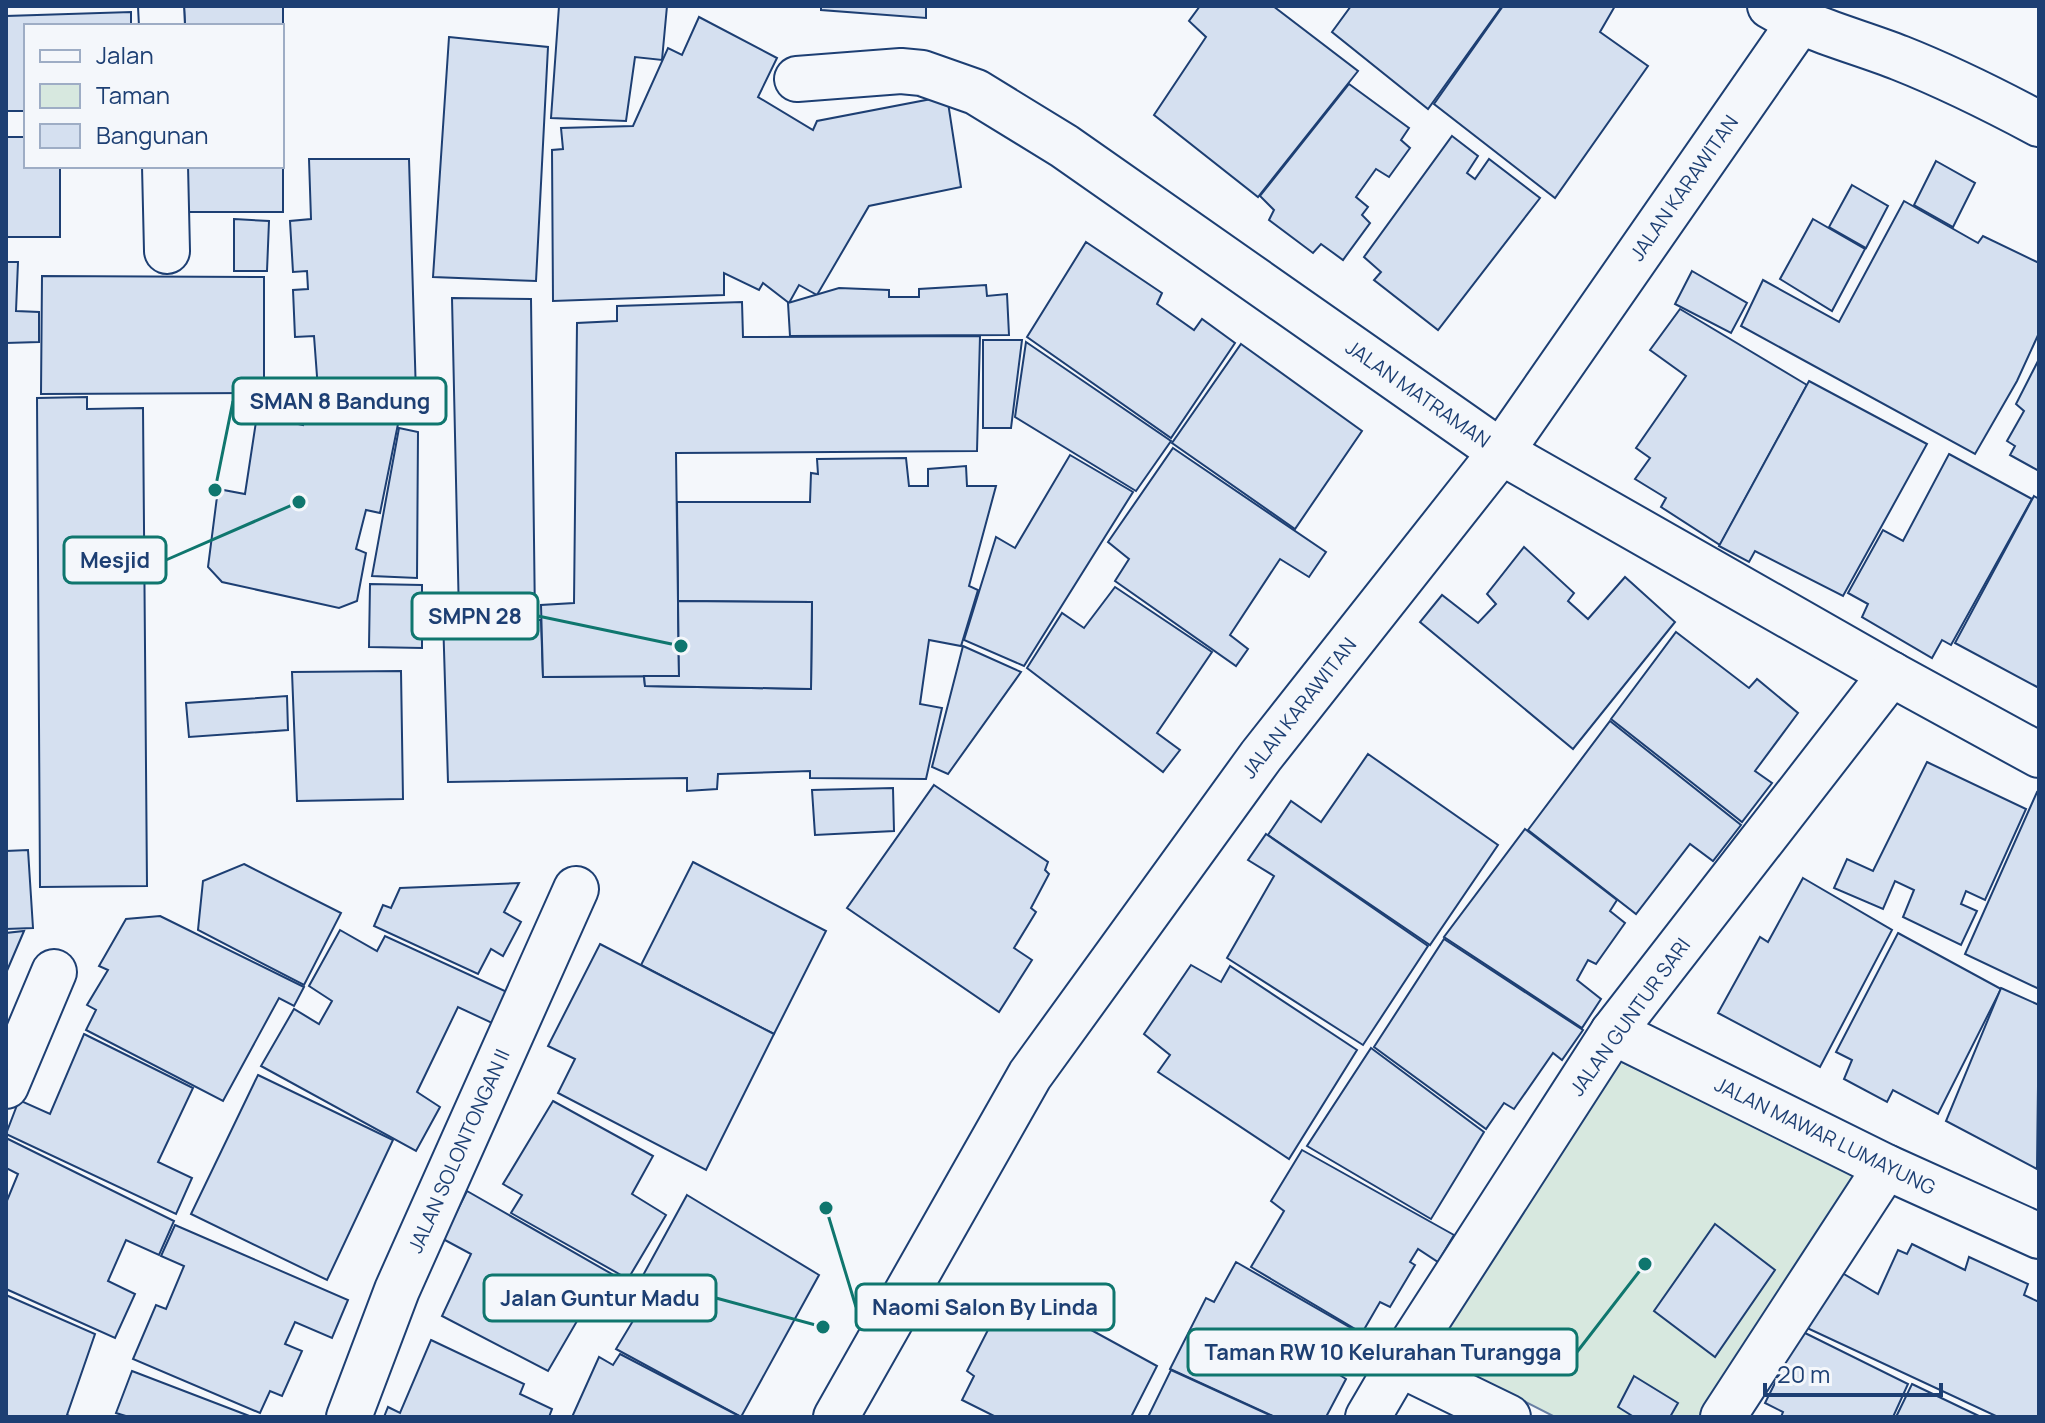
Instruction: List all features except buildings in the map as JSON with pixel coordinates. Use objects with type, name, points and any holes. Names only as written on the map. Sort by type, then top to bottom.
[{"type":"street","points":[[1784,15],[1903,59],[2039,124]]},
{"type":"street","name":"JALAN KARAWITAN","points":[[836,1417],[1030,1075],[1261,756],[1501,452],[1784,15]]},
{"type":"street","name":"JALAN MATRAMAN","points":[[797,79],[901,71],[922,73],[976,92],[1064,146],[1501,452],[2039,755]]},
{"type":"street","points":[[165,168],[167,251]]},
{"type":"street","name":"JALAN GUNTUR SARI","points":[[1368,1417],[1613,1032],[1891,674]]},
{"type":"street","name":"JALAN SOLONTONGAN II","points":[[349,1417],[397,1290],[576,889]]},
{"type":"street","points":[[6,1086],[54,972]]},
{"type":"street","name":"JALAN MAWAR LUMAYUNG","points":[[1613,1032],[1886,1167],[2039,1236]]},
{"type":"street","points":[[1723,1417],[1886,1167]]},
{"type":"street","points":[[1399,1364],[1508,1417]]},
{"type":"green space","points":[[1620,1061],[1859,1175],[1702,1417],[1555,1417],[1430,1353]]},
{"type":"place","name":"SMAN 8 Bandung","points":[[215,490]]},
{"type":"place","name":"Mesjid","points":[[299,502]]},
{"type":"place","name":"SMPN 28","points":[[681,646]]},
{"type":"place","name":"Naomi Salon By Linda","points":[[826,1208]]},
{"type":"place","name":"Taman RW 10 Kelurahan Turangga","points":[[1645,1264]]},
{"type":"place","name":"Jalan Guntur Madu","points":[[823,1327]]}]
